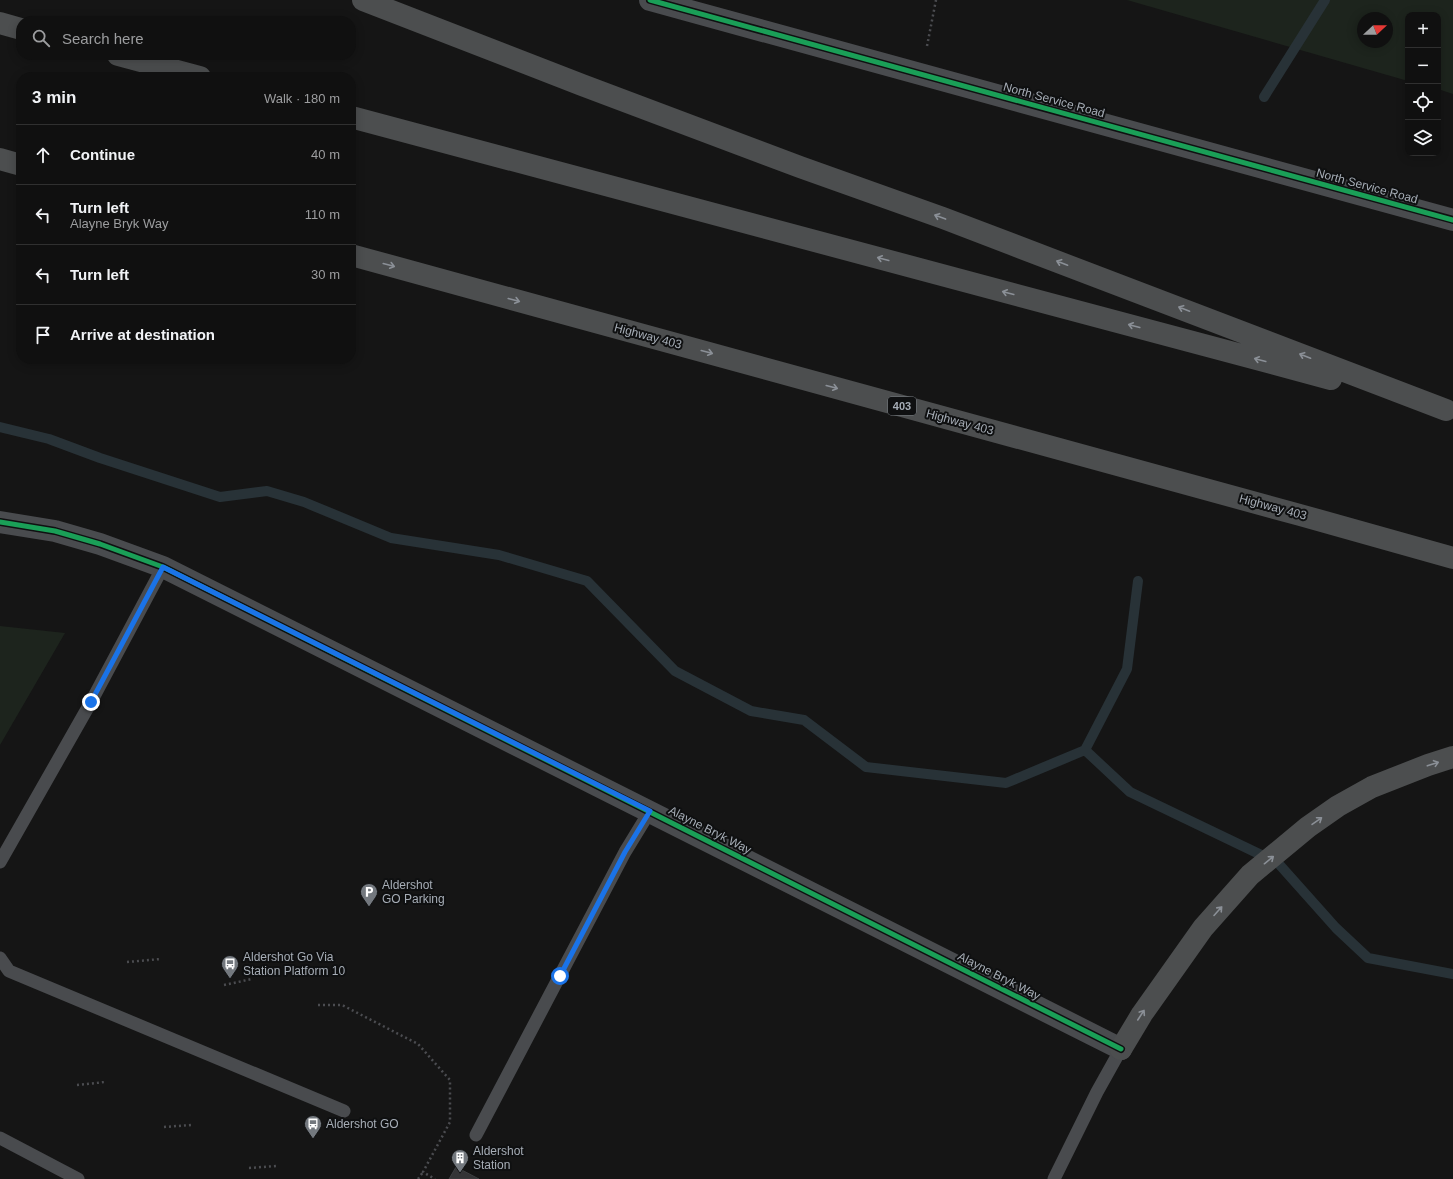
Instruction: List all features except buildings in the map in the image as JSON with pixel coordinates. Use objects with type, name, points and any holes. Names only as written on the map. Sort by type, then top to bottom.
[{"type":"highway","points":[[363,0],[590,88],[957,224],[1450,411]]},
{"type":"highway","points":[[0,24],[16,28]]},
{"type":"highway","points":[[137,60],[181,72]]},
{"type":"highway","points":[[356,118],[1450,411]]},
{"type":"highway","points":[[0,159],[16,164]]},
{"type":"highway","name":"Highway 403","points":[[356,256],[1453,558]]},
{"type":"highway","points":[[1121,1049],[1142,1014],[1203,928],[1250,874],[1308,827],[1338,806],[1401,775],[1453,757]]},
{"type":"street","name":"North Service Road","points":[[650,0],[1453,220]]},
{"type":"street","name":"Alayne Bryk Way","points":[[0,522],[55,531],[100,544],[163,567],[1121,1049]]},
{"type":"lane","points":[[0,862],[91,702],[163,567]]},
{"type":"lane","points":[[476,1135],[621,859],[650,811]]},
{"type":"lane","points":[[0,958],[9,971],[344,1111]]},
{"type":"lane","points":[[1054,1179],[1097,1092],[1121,1049]]},
{"type":"lane","points":[[0,1138],[78,1179]]},
{"type":"path","points":[[921,74],[936,0]]},
{"type":"path","points":[[126,962],[161,959]]},
{"type":"path","points":[[224,985],[252,979]]},
{"type":"path","points":[[318,1006],[342,1005],[418,1044],[450,1080],[450,1122],[418,1179]]},
{"type":"path","points":[[77,1085],[105,1082]]},
{"type":"path","points":[[164,1127],[191,1125]]},
{"type":"path","points":[[249,1168],[276,1166]]},
{"type":"path","points":[[423,1172],[435,1179]]},
{"type":"shaded area","points":[[1127,0],[1453,0],[1453,94],[1441,90],[1441,12],[1405,12],[1405,80]]},
{"type":"shaded area","points":[[0,626],[65,633],[0,745]]},
{"type":"waterway","points":[[1264,97],[1325,0]]},
{"type":"waterway","points":[[0,427],[49,439],[100,458],[220,497],[267,491],[304,502],[391,538],[499,555],[587,581],[675,671],[751,711],[804,720],[866,767],[1006,783],[1085,750],[1127,669],[1138,581]]},
{"type":"waterway","points":[[1085,750],[1130,792],[1278,863],[1336,928],[1368,958],[1453,974]]},
{"type":"cycle path","points":[[650,0],[1453,220]]},
{"type":"cycle path","points":[[0,522],[55,531],[100,544],[163,567],[1121,1049]]},
{"type":"place","name":"Aldershot GO Parking","points":[[369,907]]},
{"type":"place","name":"Aldershot Go Via Station Platform 10","points":[[230,979]]},
{"type":"place","name":"Aldershot GO","points":[[313,1139]]},
{"type":"place","name":"Aldershot Station","points":[[460,1173]]},
{"type":"route","points":[[91,702],[163,567],[650,811],[625,852],[560,976]]}]
